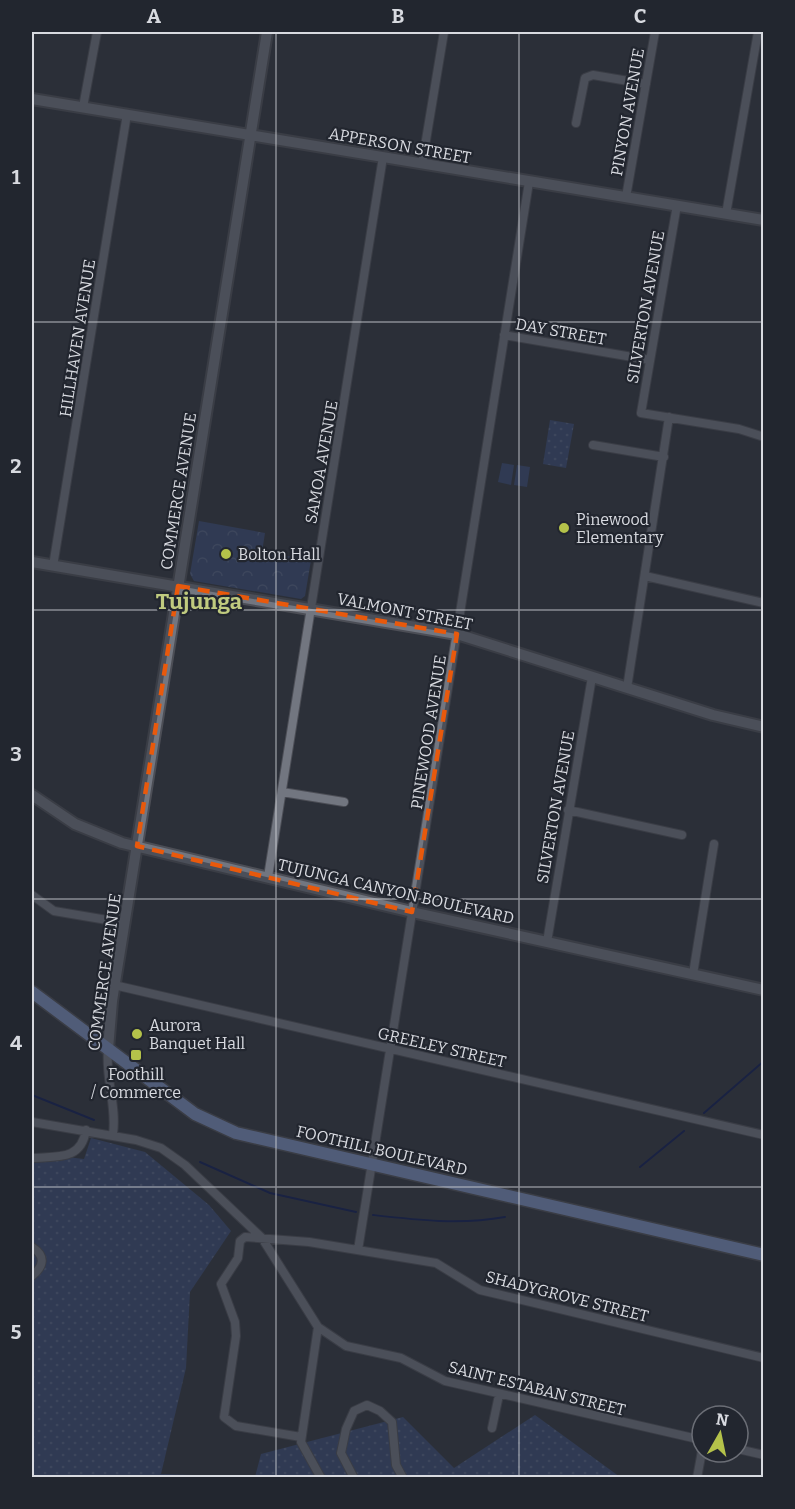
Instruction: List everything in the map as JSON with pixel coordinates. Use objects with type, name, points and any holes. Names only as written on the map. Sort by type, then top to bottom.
[{"type":"main road","name":"FOOTHILL BOULEVARD","points":[[32,992],[177,1101],[216,1125],[259,1139],[764,1255]]},
{"type":"street","points":[[83,107],[97,32]]},
{"type":"street","name":"COMMERCE AVENUE","points":[[113,1134],[114,1114],[107,1077],[114,985],[267,32]]},
{"type":"street","points":[[422,164],[444,32]]},
{"type":"street","name":"PINYON AVENUE","points":[[626,196],[656,32]]},
{"type":"street","points":[[726,214],[758,32]]},
{"type":"street","points":[[576,123],[585,78],[594,75],[646,84]]},
{"type":"street","name":"APPERSON STREET","points":[[32,99],[764,220]]},
{"type":"street","name":"HILLHAVEN AVENUE","points":[[53,566],[127,114]]},
{"type":"street","name":"SAMOA AVENUE","points":[[268,877],[382,158]]},
{"type":"street","name":"PINEWOOD AVENUE","points":[[358,1250],[388,1048],[412,912],[529,182]]},
{"type":"street","name":"SILVERTON AVENUE","points":[[669,417],[641,412],[677,205]]},
{"type":"street","name":"DAY STREET","points":[[504,335],[650,360]]},
{"type":"street","points":[[627,688],[669,417],[739,429],[764,437]]},
{"type":"street","points":[[593,445],[664,457]]},
{"type":"street","name":"VALMONT STREET","points":[[32,562],[457,634],[713,715],[764,727]]},
{"type":"street","points":[[645,576],[764,603]]},
{"type":"street","name":"SILVERTON AVENUE","points":[[547,942],[591,677]]},
{"type":"street","points":[[282,792],[344,802]]},
{"type":"street","name":"TUJUNGA CANYON BOULEVARD","points":[[32,795],[84,828],[137,846],[412,912],[764,990]]},
{"type":"street","points":[[568,810],[682,835]]},
{"type":"street","points":[[693,974],[714,844]]},
{"type":"street","points":[[32,895],[54,911],[125,923]]},
{"type":"street","name":"GREELEY STREET","points":[[114,985],[764,1135]]},
{"type":"street","name":"SAINT ESTABAN STREET","points":[[32,1122],[113,1134],[161,1148],[185,1165],[262,1238],[318,1327],[353,1349],[401,1358],[445,1381],[690,1437]]},
{"type":"street","points":[[32,1158],[65,1157],[73,1154],[83,1144],[86,1130]]},
{"type":"street","points":[[262,1238],[245,1237],[240,1241],[238,1258],[221,1284],[235,1322],[236,1336],[224,1417],[236,1426],[302,1437]]},
{"type":"street","name":"SHADYGROVE STREET","points":[[262,1238],[436,1263],[480,1290],[764,1358]]},
{"type":"street","points":[[32,1247],[41,1254],[42,1260],[40,1269],[32,1276]]},
{"type":"street","points":[[318,1327],[301,1442],[321,1478]]},
{"type":"street","points":[[492,1428],[499,1395]]},
{"type":"street","points":[[354,1478],[341,1453],[342,1441],[354,1411],[367,1406],[380,1411],[392,1422],[396,1466],[403,1478]]},
{"type":"highlighted area","points":[[178,586],[457,634],[412,912],[137,846]]},
{"type":"green space","points":[[550,420],[574,424],[566,468],[543,464]]},
{"type":"green space","points":[[502,463],[514,465],[511,485],[498,482]]},
{"type":"green space","points":[[517,465],[530,467],[527,487],[514,485]]},
{"type":"green space","points":[[199,521],[265,533],[262,552],[311,560],[305,596],[301,599],[194,581],[190,574]]},
{"type":"green space","points":[[91,1138],[145,1152],[209,1205],[231,1231],[190,1292],[186,1368],[161,1474],[255,1477],[261,1454],[403,1417],[454,1468],[535,1415],[620,1477],[32,1478],[32,1153],[84,1159]]},
{"type":"waterway","points":[[704,1113],[764,1061]]},
{"type":"waterway","points":[[32,1095],[94,1120]]},
{"type":"waterway","points":[[640,1167],[684,1131]]},
{"type":"waterway","points":[[200,1162],[270,1193],[356,1212]]},
{"type":"waterway","points":[[373,1215],[455,1221],[505,1217]]},
{"type":"place","name":"Pinewood Elementary","points":[[564,528]]},
{"type":"place","name":"Bolton Hall","points":[[226,554]]},
{"type":"place","name":"Aurora Banquet Hall","points":[[137,1034]]},
{"type":"place","name":"Foothill / Commerce","points":[[136,1055]]},
{"type":"district","name":"Tujunga","points":[[199,601]]}]
